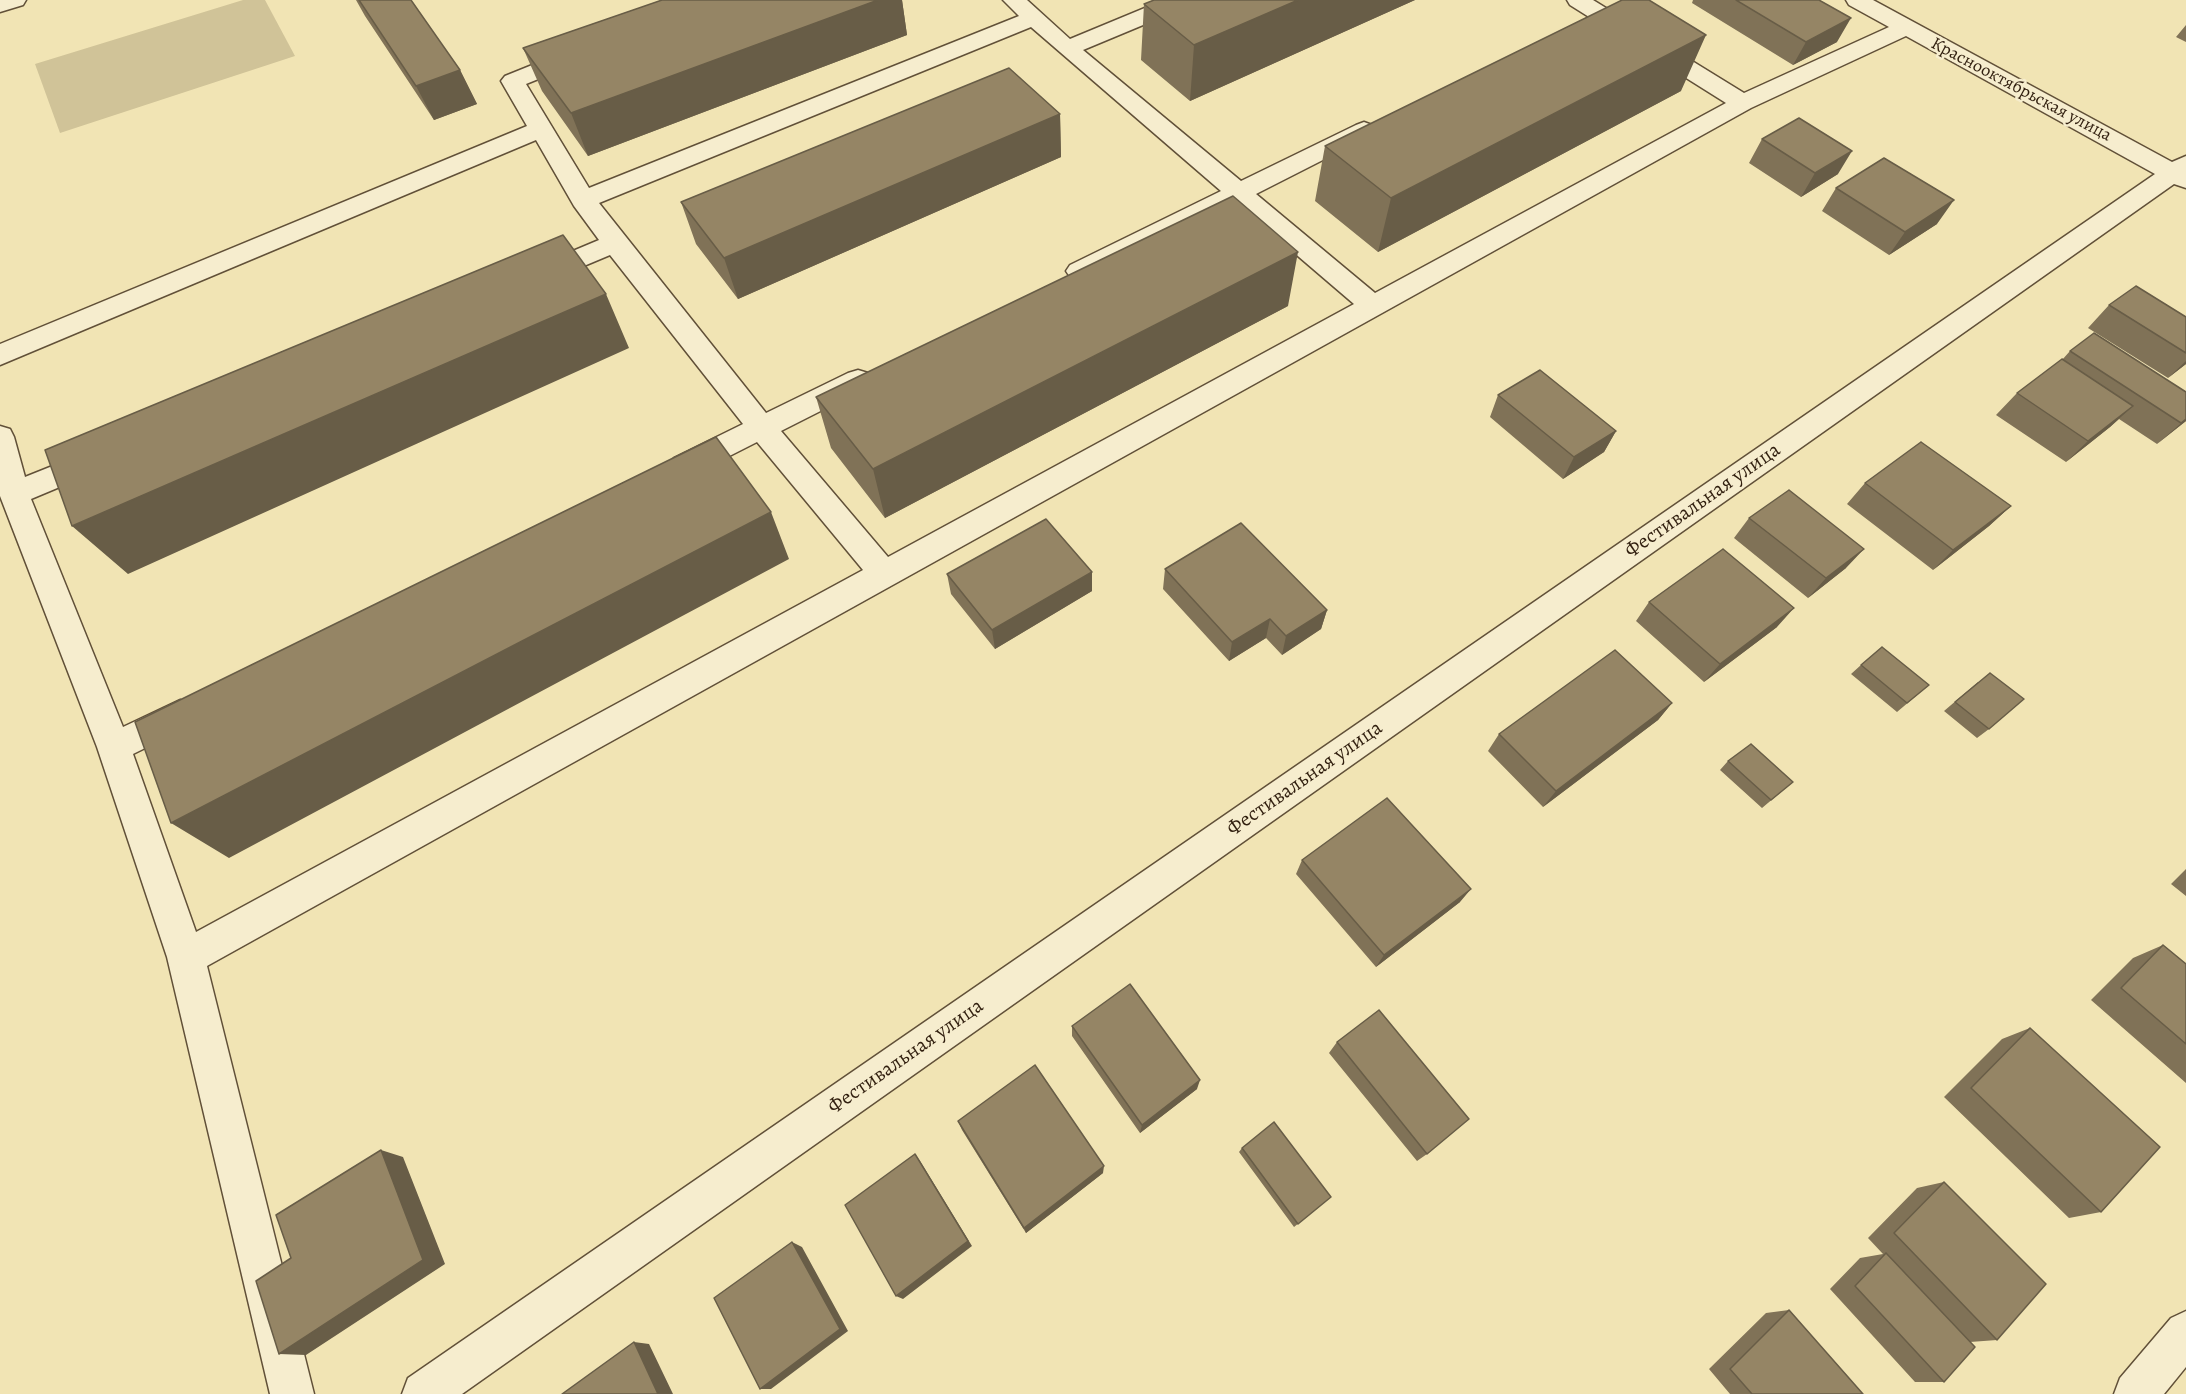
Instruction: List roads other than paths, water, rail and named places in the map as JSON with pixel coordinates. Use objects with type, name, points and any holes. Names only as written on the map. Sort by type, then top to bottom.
[{"type":"street","points":[[0,5],[15,0]]},
{"type":"street","points":[[1014,0],[1067,48],[1374,306]]},
{"type":"street","points":[[1067,48],[1183,0]]},
{"type":"street","name":"Краснооктябрьская улица","points":[[1857,0],[1905,28],[2182,172]]},
{"type":"street","points":[[1567,29],[1589,7],[1743,103]]},
{"type":"street","points":[[583,200],[1034,18]]},
{"type":"street","points":[[186,957],[1743,103],[1905,28]]},
{"type":"street","points":[[600,47],[513,81],[583,200],[615,243],[762,428],[884,574]]},
{"type":"street","points":[[1058,281],[1387,118]]},
{"type":"street","points":[[0,355],[541,129]]},
{"type":"street","name":"Фестивальная улица","points":[[424,1394],[2182,172]]},
{"type":"street","points":[[516,284],[615,243]]},
{"type":"street","points":[[666,475],[878,370]]},
{"type":"street","points":[[0,437],[14,494],[114,747],[186,957],[292,1394]]},
{"type":"street","points":[[14,494],[112,453]]},
{"type":"street","points":[[114,747],[199,705]]},
{"type":"street","points":[[2136,1394],[2186,1334]]}]
